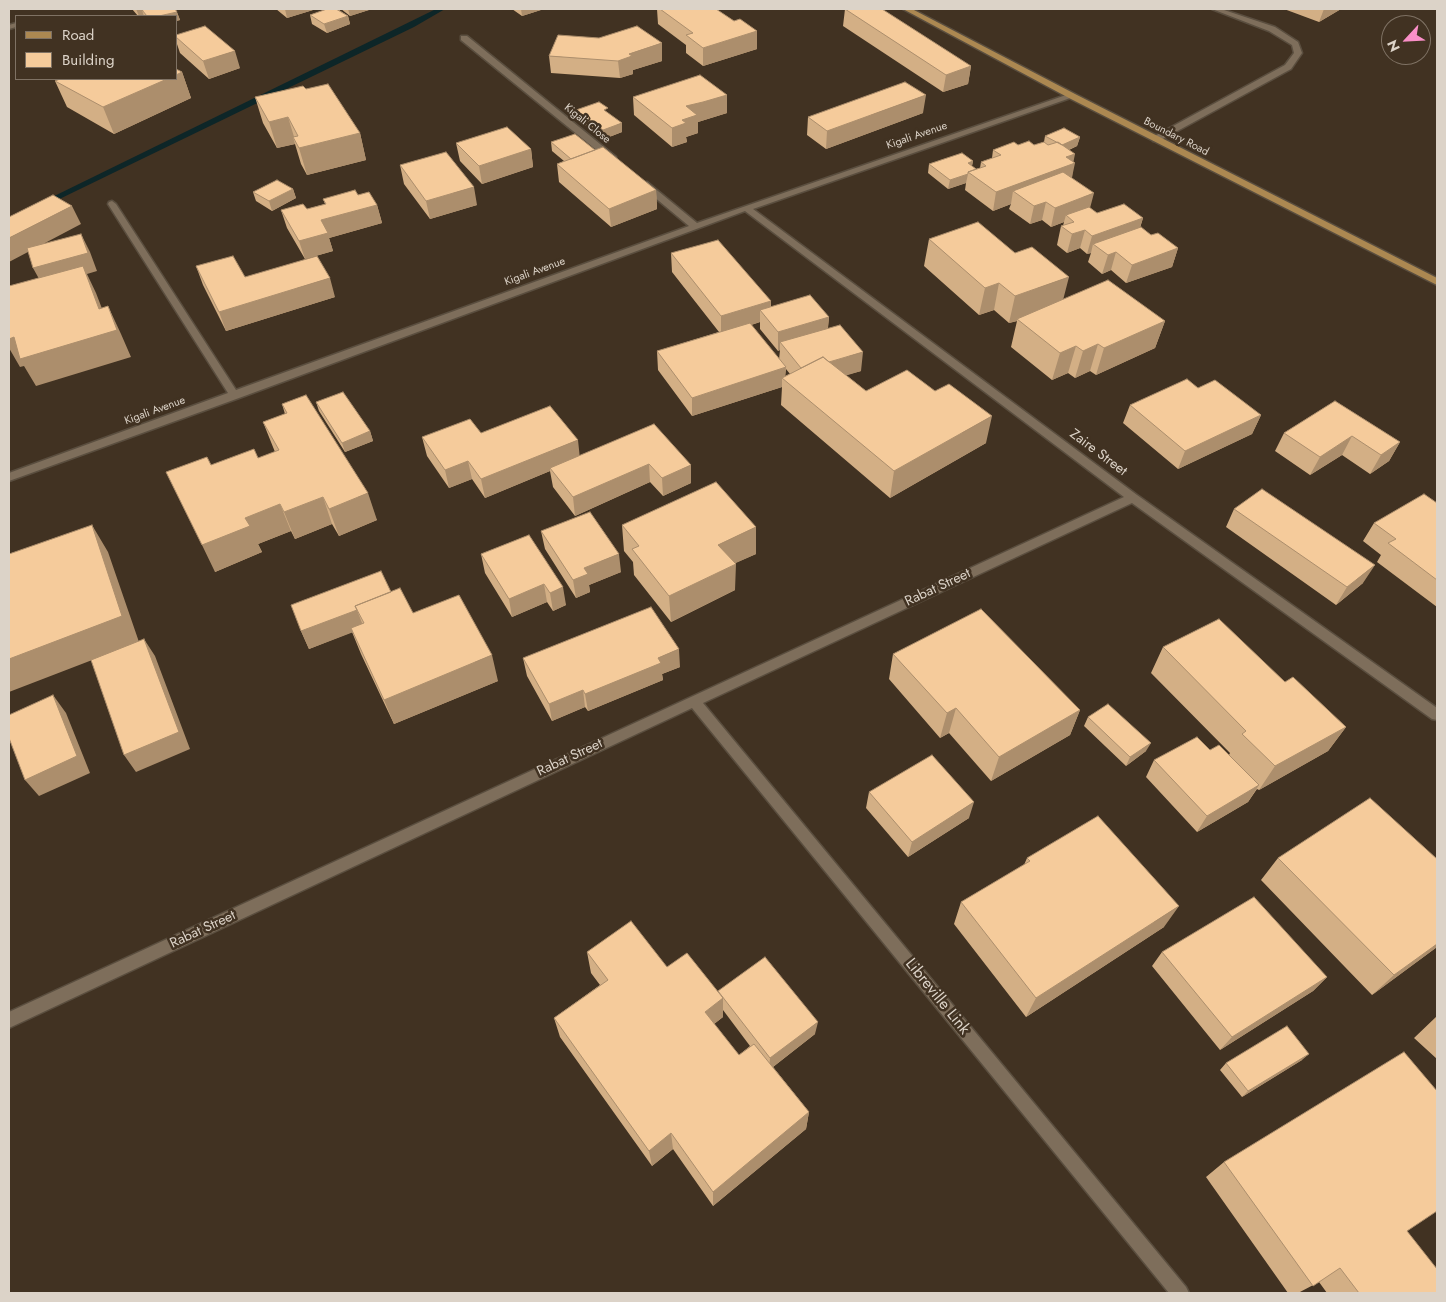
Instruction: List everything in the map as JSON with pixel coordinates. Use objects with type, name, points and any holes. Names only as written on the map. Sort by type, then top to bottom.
[{"type":"main road","name":"Boundary Road","points":[[907,9],[1072,96],[1437,282]]},
{"type":"street","points":[[1156,139],[1288,67],[1298,53],[1295,44],[1272,29],[1215,9]]},
{"type":"street","name":"Kigali Close","points":[[464,38],[619,164]]},
{"type":"street","name":"Kigali Avenue","points":[[9,478],[746,208],[1072,96]]},
{"type":"street","points":[[634,176],[696,227]]},
{"type":"street","points":[[112,204],[235,396]]},
{"type":"street","name":"Zaire Street","points":[[746,208],[1133,498],[1437,715]]},
{"type":"street","name":"Rabat Street","points":[[9,1020],[694,700],[1133,498]]},
{"type":"street","name":"Libreville Link","points":[[694,700],[1180,1293]]},
{"type":"building","points":[[175,9],[177,12],[164,15],[146,15],[142,10]]},
{"type":"building","points":[[327,9],[336,9],[348,16],[324,24],[310,15]]},
{"type":"building","points":[[660,9],[716,9],[734,21],[740,19],[757,31],[703,48],[686,35],[693,33]]},
{"type":"building","points":[[845,9],[882,9],[971,66],[946,75]]},
{"type":"building","points":[[205,26],[235,51],[203,61],[178,39],[178,34]]},
{"type":"building","points":[[637,26],[662,43],[629,54],[632,56],[618,61],[549,56],[558,35],[599,38]]},
{"type":"building","points":[[700,75],[727,95],[686,106],[697,115],[682,120],[686,123],[672,128],[633,97]]},
{"type":"building","points":[[58,80],[165,80],[103,107],[55,81]]},
{"type":"building","points":[[905,82],[926,95],[827,131],[808,117]]},
{"type":"building","points":[[328,84],[360,133],[299,148],[293,137],[298,136],[288,117],[269,122],[255,97],[303,86],[306,89]]},
{"type":"building","points":[[599,102],[608,108],[604,110],[622,123],[603,130],[576,110]]},
{"type":"building","points":[[507,127],[531,149],[479,166],[456,143]]},
{"type":"building","points":[[1064,128],[1080,137],[1062,145],[1045,136]]},
{"type":"building","points":[[575,134],[595,150],[571,159],[551,142]]},
{"type":"building","points":[[1029,141],[1034,145],[1044,142],[1048,145],[1058,142],[1075,154],[1066,157],[1075,163],[996,192],[968,172],[986,166],[981,162],[1001,155],[993,150],[1014,142],[1018,145]]},
{"type":"building","points":[[603,147],[656,190],[609,209],[557,164]]},
{"type":"building","points":[[446,152],[474,187],[426,201],[400,165]]},
{"type":"building","points":[[962,153],[973,161],[968,163],[976,169],[950,180],[929,164]]},
{"type":"building","points":[[1063,172],[1094,193],[1055,208],[1046,202],[1034,206],[1013,191]]},
{"type":"building","points":[[277,180],[293,189],[269,201],[253,192]]},
{"type":"building","points":[[355,190],[358,195],[369,192],[377,205],[321,220],[328,233],[299,241],[281,210],[303,204],[307,209],[326,204],[323,199]]},
{"type":"building","points":[[53,195],[72,206],[9,238],[9,217]]},
{"type":"building","points":[[1124,204],[1143,218],[1092,236],[1085,230],[1072,234],[1061,226],[1074,222],[1066,215],[1089,207],[1097,213]]},
{"type":"building","points":[[978,222],[1015,253],[1032,247],[1069,277],[1015,296],[999,283],[985,288],[929,239]]},
{"type":"building","points":[[1141,227],[1151,235],[1158,233],[1178,248],[1132,265],[1116,252],[1108,255],[1093,244]]},
{"type":"building","points":[[81,234],[88,253],[33,268],[27,248]]},
{"type":"building","points":[[718,240],[771,301],[721,316],[671,253]]},
{"type":"building","points":[[233,256],[245,277],[317,256],[330,278],[219,312],[196,266]]},
{"type":"building","points":[[83,266],[99,309],[108,306],[117,330],[20,359],[14,337],[9,339],[9,286]]},
{"type":"building","points":[[1108,280],[1165,321],[1104,348],[1098,344],[1083,351],[1076,346],[1060,353],[1017,319]]},
{"type":"building","points":[[810,295],[829,317],[778,332],[760,310]]},
{"type":"building","points":[[750,323],[786,367],[692,398],[657,351]]},
{"type":"building","points":[[840,325],[863,352],[829,362],[823,357],[801,368],[780,342]]},
{"type":"building","points":[[823,357],[866,391],[907,370],[935,391],[949,384],[992,416],[894,471],[782,378]]},
{"type":"building","points":[[1187,379],[1198,388],[1215,380],[1261,415],[1185,451],[1130,405]]},
{"type":"building","points":[[343,392],[370,431],[342,443],[316,402]]},
{"type":"building","points":[[306,395],[368,493],[329,509],[323,497],[284,512],[280,504],[245,518],[250,526],[202,545],[166,472],[207,457],[211,465],[254,449],[258,458],[279,450],[263,422],[287,413],[282,404]]},
{"type":"building","points":[[1335,401],[1400,442],[1381,455],[1352,436],[1320,457],[1284,433]]},
{"type":"building","points":[[550,406],[578,440],[481,479],[468,461],[445,470],[422,437],[470,419],[481,433]]},
{"type":"building","points":[[654,424],[691,465],[662,478],[649,464],[573,497],[550,468]]},
{"type":"building","points":[[716,482],[756,527],[718,545],[736,564],[669,596],[632,549],[639,546],[622,525]]},
{"type":"building","points":[[1262,489],[1375,565],[1347,587],[1234,509]]},
{"type":"building","points":[[1424,494],[1437,503],[1437,580],[1388,543],[1396,539],[1374,523]]},
{"type":"building","points":[[590,512],[619,554],[584,568],[588,574],[573,580],[541,531]]},
{"type":"building","points":[[92,525],[122,616],[9,659],[9,554]]},
{"type":"building","points":[[529,535],[563,587],[550,593],[544,584],[509,599],[481,554]]},
{"type":"building","points":[[381,571],[391,592],[355,606],[357,610],[301,631],[291,605]]},
{"type":"building","points":[[400,588],[413,613],[459,595],[492,655],[384,700],[351,628],[364,623],[355,606]]},
{"type":"building","points":[[651,607],[679,649],[658,658],[661,663],[585,694],[583,690],[549,704],[523,658]]},
{"type":"building","points":[[981,609],[1080,710],[999,757],[956,708],[947,713],[893,654]]},
{"type":"building","points":[[1219,619],[1285,682],[1293,677],[1346,727],[1275,766],[1242,734],[1246,731],[1163,647]]},
{"type":"building","points":[[144,639],[179,732],[124,755],[91,660]]},
{"type":"building","points":[[53,695],[77,756],[25,780],[9,738],[9,715]]},
{"type":"building","points":[[1108,704],[1151,743],[1130,757],[1088,717]]},
{"type":"building","points":[[1197,737],[1210,750],[1219,745],[1259,785],[1207,816],[1154,760]]},
{"type":"building","points":[[932,755],[974,802],[912,842],[869,792]]},
{"type":"building","points":[[1370,798],[1437,859],[1437,944],[1394,975],[1278,858]]},
{"type":"building","points":[[1098,816],[1179,906],[1036,998],[961,902],[1030,861],[1027,858]]},
{"type":"building","points":[[1254,897],[1327,977],[1232,1037],[1162,952]]},
{"type":"building","points":[[631,921],[667,967],[687,953],[723,998],[705,1012],[739,1055],[754,1044],[809,1112],[713,1192],[671,1133],[649,1151],[554,1018],[608,980],[587,952]]},
{"type":"building","points":[[765,957],[818,1022],[770,1058],[718,991]]},
{"type":"building","points":[[1287,1026],[1309,1054],[1248,1091],[1226,1063]]},
{"type":"building","points":[[1404,1052],[1437,1091],[1437,1211],[1407,1231],[1437,1269],[1437,1293],[1359,1293],[1340,1268],[1313,1286],[1224,1162]]},
{"type":"waterway","points":[[42,204],[441,9]]}]
